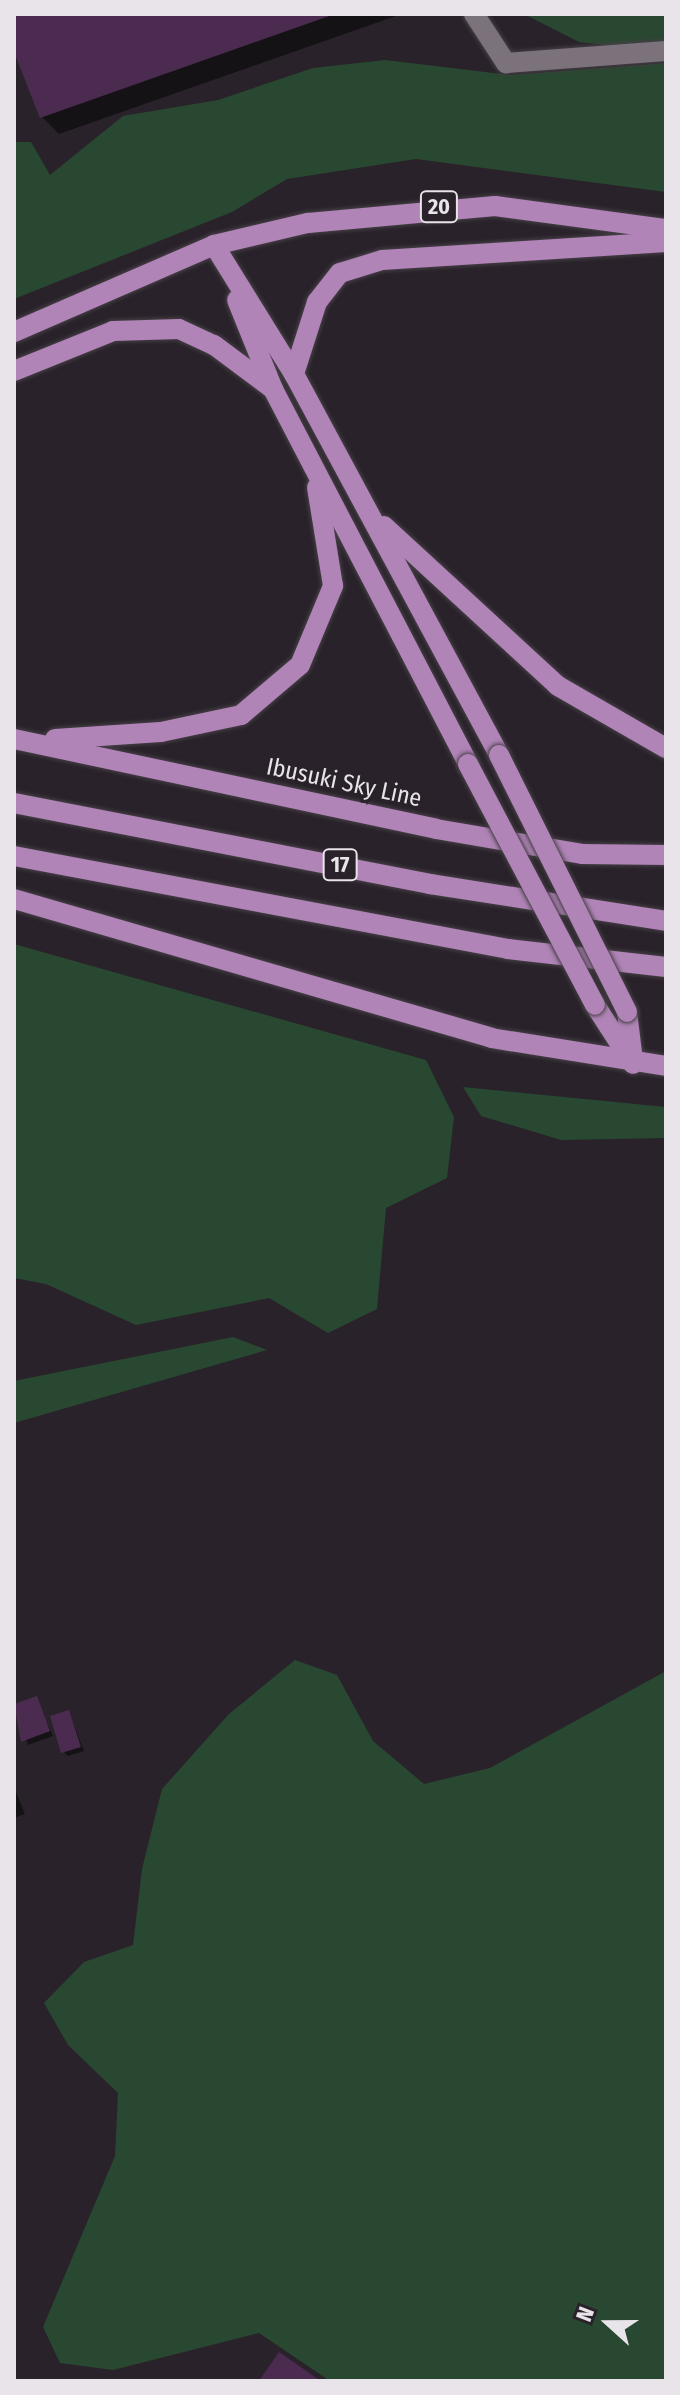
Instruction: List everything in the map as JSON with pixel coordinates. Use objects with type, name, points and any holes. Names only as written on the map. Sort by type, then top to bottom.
[{"type":"main road","name":"20","points":[[14,332],[214,245],[418,207],[495,206],[666,229]]},
{"type":"main road","points":[[294,374],[317,302],[340,273],[382,260],[666,242]]},
{"type":"main road","points":[[214,245],[294,374],[499,755],[627,1012],[633,1064]]},
{"type":"main road","points":[[214,245],[273,389],[595,1005],[633,1064]]},
{"type":"main road","points":[[14,371],[113,331],[179,329],[214,345],[273,389]]},
{"type":"main road","points":[[22,740],[161,732],[241,715],[300,665],[333,586],[313,467]]},
{"type":"main road","points":[[367,509],[558,686],[666,748]]},
{"type":"main road","name":"Ibusuki Sky Line","points":[[22,740],[436,829],[582,854],[666,855]]},
{"type":"main road","name":"17","points":[[14,803],[440,886],[666,921]]},
{"type":"main road","name":"17","points":[[14,856],[494,946],[666,967]]},
{"type":"main road","points":[[14,899],[491,1038],[633,1064],[666,1066]]},
{"type":"street","points":[[474,14],[506,63],[666,51]]},
{"type":"green space","points":[[524,14],[666,14],[666,52],[579,42]]},
{"type":"green space","points":[[385,60],[511,75],[666,63],[666,192],[416,159],[287,179],[232,212],[14,299],[14,142],[31,142],[50,175],[123,116],[218,100],[313,68]]},
{"type":"green space","points":[[14,944],[426,1060],[454,1117],[447,1178],[386,1208],[377,1309],[328,1333],[269,1298],[136,1325],[46,1284],[14,1278]]},
{"type":"green space","points":[[463,1087],[666,1107],[666,1138],[561,1140],[481,1116]]},
{"type":"green space","points":[[233,1337],[267,1350],[14,1423],[14,1381]]},
{"type":"green space","points":[[295,1660],[337,1675],[373,1741],[424,1784],[490,1768],[666,1671],[666,2381],[330,2381],[259,2333],[113,2370],[60,2363],[43,2327],[115,2156],[118,2093],[68,2045],[44,2003],[84,1962],[133,1945],[142,1869],[162,1789],[229,1714]]},
{"type":"building","points":[[14,14],[335,14],[40,118],[14,52]]},
{"type":"building","points":[[37,1696],[50,1731],[21,1742],[14,1704]]},
{"type":"building","points":[[69,1710],[81,1747],[61,1753],[50,1716]]},
{"type":"building","points":[[279,2352],[321,2381],[259,2381]]}]
